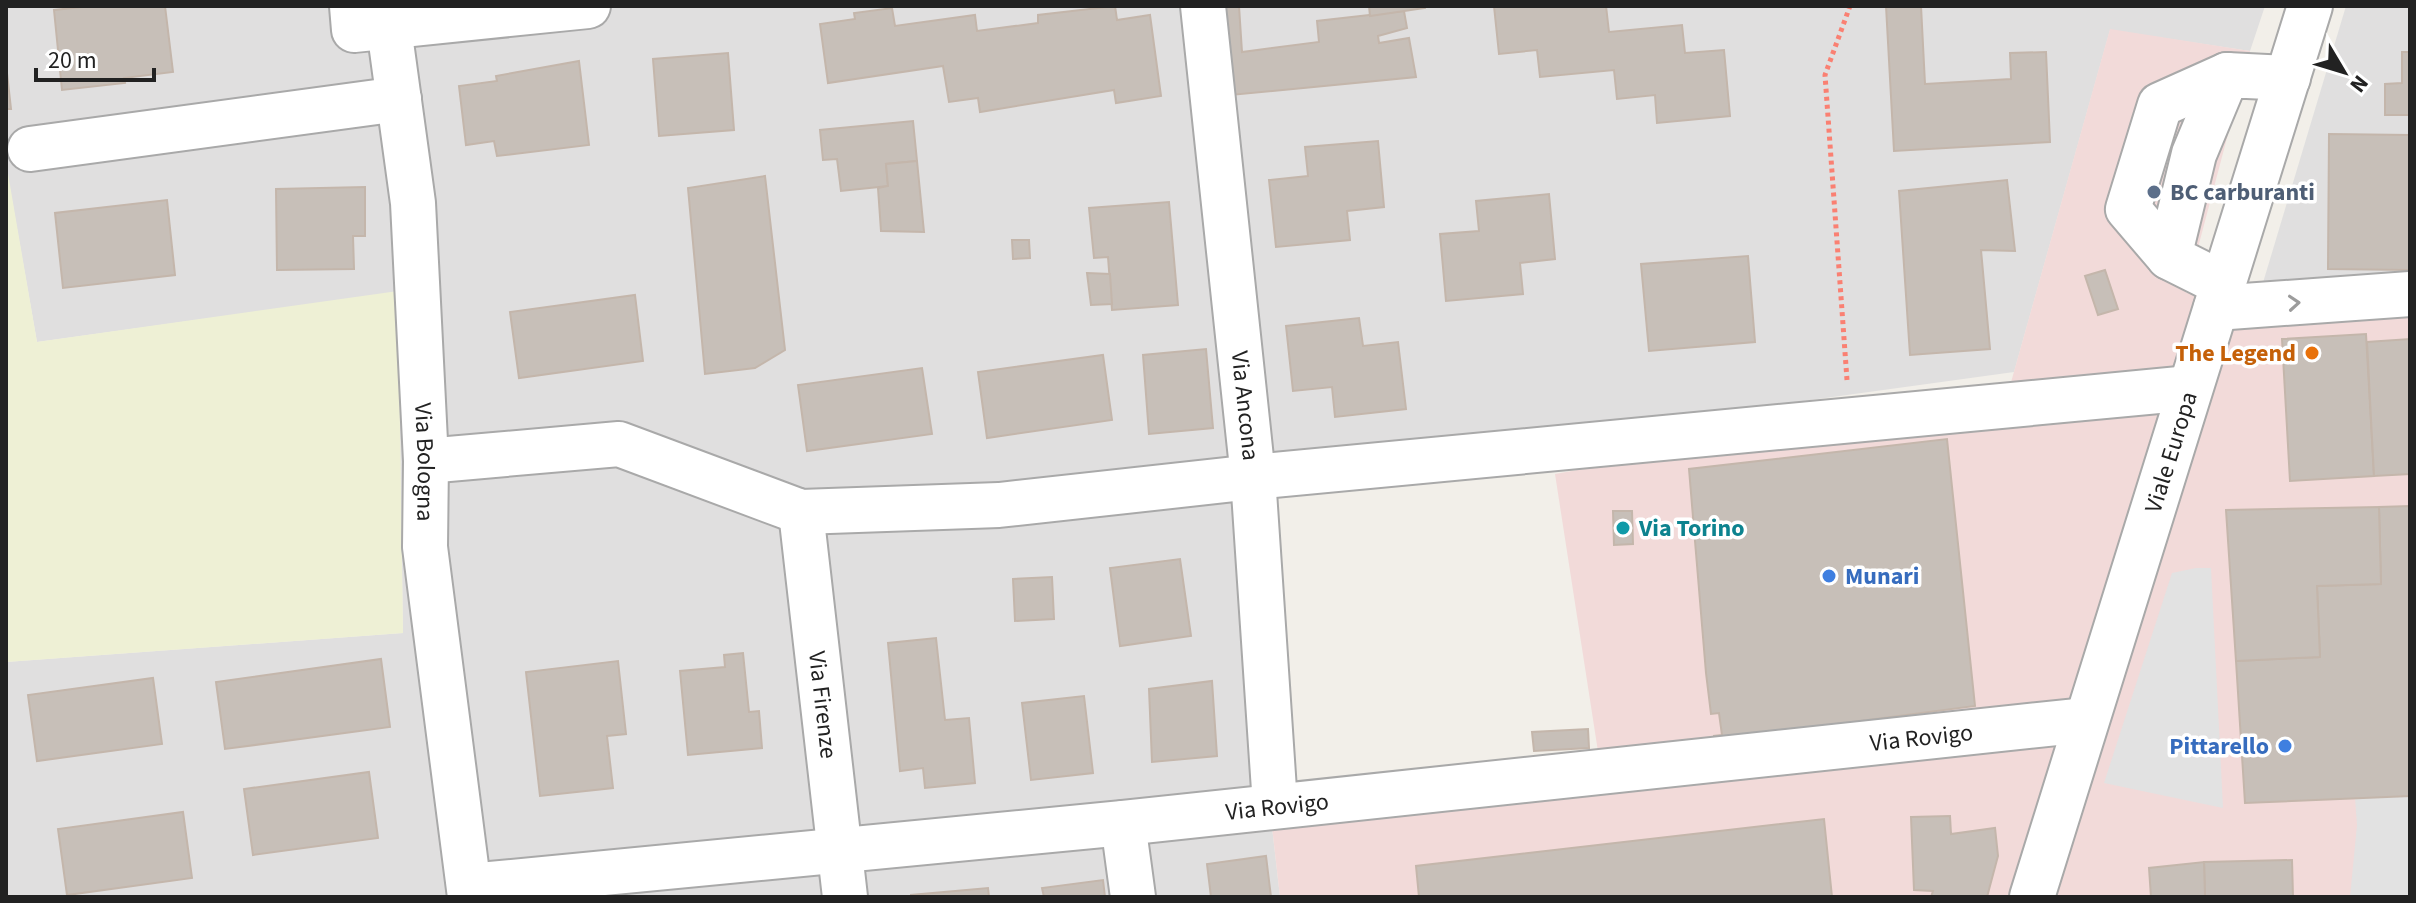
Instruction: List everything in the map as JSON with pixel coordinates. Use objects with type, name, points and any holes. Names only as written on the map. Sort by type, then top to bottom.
[{"type":"street","points":[[352,6],[354,30],[588,6]]},
{"type":"street","name":"Via Ancona","points":[[1203,6],[1253,477],[1275,805]]},
{"type":"street","name":"Viale Europa","points":[[2032,897],[2310,6]]},
{"type":"street","name":"Via Bologna","points":[[389,28],[413,203],[426,461],[425,547],[470,892]]},
{"type":"street","points":[[2288,78],[2227,75],[2194,154],[2169,257],[2220,296],[2410,294]]},
{"type":"street","points":[[30,149],[399,99]]},
{"type":"street","points":[[426,461],[619,444],[801,512],[999,505],[1253,477],[2190,388]]},
{"type":"street","name":"Via Firenze","points":[[801,512],[845,897]]},
{"type":"street","name":"Via Rovigo","points":[[470,892],[2085,720]]},
{"type":"street","points":[[1123,823],[1133,897]]},
{"type":"path","points":[[1850,6],[1825,75],[1850,421]]},
{"type":"shaded area","points":[[6,6],[2265,6],[2250,51],[2110,30],[2014,372],[1253,477],[1272,827],[1280,897],[6,897],[6,662],[403,633],[398,292],[37,342],[6,166]]},
{"type":"shaded area","points":[[2346,6],[2410,6],[2410,273],[2262,286]]},
{"type":"shaded area","points":[[2110,29],[2250,51],[2186,293],[2410,273],[2410,897],[1280,897],[1272,827],[1599,758],[1555,474],[2008,393]]},
{"type":"shaded area","points":[[2211,568],[2223,808],[2104,783],[2172,573]]},
{"type":"shaded area","points":[[2410,796],[2410,897],[2350,897],[2357,825],[2355,798]]},
{"type":"green space","points":[[6,162],[37,342],[398,291],[403,633],[6,662]]},
{"type":"building","points":[[92,6],[165,6],[173,72],[124,78],[125,83],[62,90],[54,10]]},
{"type":"building","points":[[1115,6],[1117,20],[1150,15],[1161,96],[1116,103],[1114,90],[980,112],[978,98],[949,102],[943,66],[828,83],[820,24],[855,19],[854,13],[892,8],[895,26],[975,15],[977,31],[1038,23],[1038,15]]},
{"type":"building","points":[[1208,6],[1239,6],[1242,52],[1319,42],[1317,21],[1404,11],[1407,28],[1378,36],[1379,43],[1409,38],[1416,77],[1220,96]]},
{"type":"building","points":[[1369,6],[1425,6],[1425,8],[1370,16]]},
{"type":"building","points":[[1494,6],[1606,6],[1609,32],[1682,25],[1685,53],[1724,50],[1730,116],[1657,123],[1655,95],[1617,99],[1614,70],[1540,77],[1537,50],[1499,54]]},
{"type":"building","points":[[1886,6],[1921,6],[1925,84],[2011,79],[2010,53],[2046,52],[2050,142],[1894,151]]},
{"type":"building","points":[[2402,52],[2410,52],[2410,115],[2385,115],[2385,84],[2402,83]]},
{"type":"building","points":[[728,53],[734,130],[659,136],[653,59]]},
{"type":"building","points":[[579,61],[589,145],[497,156],[494,141],[466,145],[459,86],[497,81],[496,76]]},
{"type":"building","points":[[6,64],[11,109],[6,109]]},
{"type":"building","points":[[913,121],[917,161],[886,164],[888,186],[841,191],[837,159],[823,160],[820,130]]},
{"type":"building","points":[[2329,134],[2410,135],[2410,270],[2328,269]]},
{"type":"building","points":[[1378,141],[1384,207],[1347,211],[1350,240],[1276,247],[1269,180],[1308,176],[1305,147]]},
{"type":"building","points":[[917,161],[924,232],[881,231],[878,188],[888,186],[886,164]]},
{"type":"building","points":[[765,176],[785,350],[755,368],[705,374],[688,188]]},
{"type":"building","points":[[2007,180],[2015,251],[1981,250],[1990,349],[1910,355],[1899,191]]},
{"type":"building","points":[[365,187],[365,236],[353,236],[354,269],[277,270],[276,189]]},
{"type":"building","points":[[1549,194],[1555,259],[1520,263],[1523,294],[1446,301],[1440,234],[1479,231],[1476,201]]},
{"type":"building","points":[[167,200],[175,275],[63,288],[55,213]]},
{"type":"building","points":[[1169,202],[1178,305],[1112,310],[1108,257],[1094,258],[1089,208]]},
{"type":"building","points":[[1012,240],[1029,240],[1030,258],[1013,259]]},
{"type":"building","points":[[1748,256],[1755,342],[1649,351],[1641,264]]},
{"type":"building","points":[[2105,270],[2118,309],[2098,315],[2085,276]]},
{"type":"building","points":[[1087,273],[1110,274],[1112,304],[1091,305]]},
{"type":"building","points":[[635,295],[643,361],[519,378],[510,312]]},
{"type":"building","points":[[1359,318],[1363,346],[1398,342],[1406,409],[1335,417],[1332,387],[1293,391],[1286,326]]},
{"type":"building","points":[[2366,334],[2374,476],[2290,481],[2282,339]]},
{"type":"building","points":[[2410,339],[2410,474],[2374,476],[2367,342]]},
{"type":"building","points":[[1206,349],[1213,428],[1149,434],[1143,355]]},
{"type":"building","points":[[1103,355],[1112,420],[987,438],[978,372]]},
{"type":"building","points":[[922,368],[932,434],[807,451],[798,385]]},
{"type":"building","name":"Munari","points":[[1947,439],[1975,706],[1714,740],[1714,736],[1722,735],[1719,713],[1711,714],[1689,469]]},
{"type":"building","points":[[2410,506],[2410,796],[2245,803],[2236,661],[2320,657],[2317,586],[2381,584],[2379,507]]},
{"type":"building","points":[[2379,507],[2381,584],[2317,586],[2320,657],[2236,661],[2226,510]]},
{"type":"building","name":"Via Torino","points":[[1613,511],[1632,511],[1633,544],[1614,545]]},
{"type":"building","points":[[1180,559],[1191,636],[1120,646],[1110,568]]},
{"type":"building","points":[[1052,577],[1054,619],[1015,621],[1013,579]]},
{"type":"building","points":[[936,638],[945,720],[969,718],[975,783],[925,788],[923,768],[900,771],[888,643]]},
{"type":"building","points":[[743,653],[749,712],[759,711],[762,748],[688,755],[680,671],[725,667],[724,655]]},
{"type":"building","points":[[381,659],[390,727],[225,749],[216,682]]},
{"type":"building","points":[[618,661],[626,734],[607,736],[613,788],[540,796],[526,672]]},
{"type":"building","points":[[153,678],[162,744],[37,761],[28,695]]},
{"type":"building","points":[[1212,681],[1217,756],[1152,762],[1149,689]]},
{"type":"building","points":[[1084,696],[1093,773],[1031,780],[1022,703]]},
{"type":"building","points":[[1588,729],[1589,748],[1534,751],[1532,732]]},
{"type":"building","points":[[369,772],[378,838],[253,855],[244,789]]},
{"type":"building","points":[[183,812],[192,878],[67,895],[58,829]]},
{"type":"building","points":[[1950,816],[1951,834],[1995,828],[1998,856],[1987,897],[1931,897],[1933,891],[1914,890],[1911,817]]},
{"type":"building","points":[[1824,819],[1832,897],[1419,897],[1416,866]]},
{"type":"building","points":[[1266,856],[1271,897],[1211,897],[1207,864]]},
{"type":"building","points":[[2292,860],[2293,897],[2205,897],[2204,862]]},
{"type":"building","points":[[2204,862],[2205,897],[2151,897],[2149,868]]},
{"type":"building","points":[[1103,880],[1105,897],[1044,897],[1042,888]]},
{"type":"building","points":[[988,888],[989,897],[911,897],[911,895]]},
{"type":"place","name":"BC carburanti","points":[[2154,192]]},
{"type":"place","name":"The Legend","points":[[2312,353]]},
{"type":"place","name":"Via Torino","points":[[1623,528]]},
{"type":"place","name":"Munari","points":[[1829,576]]},
{"type":"place","name":"Pittarello","points":[[2285,746]]}]
